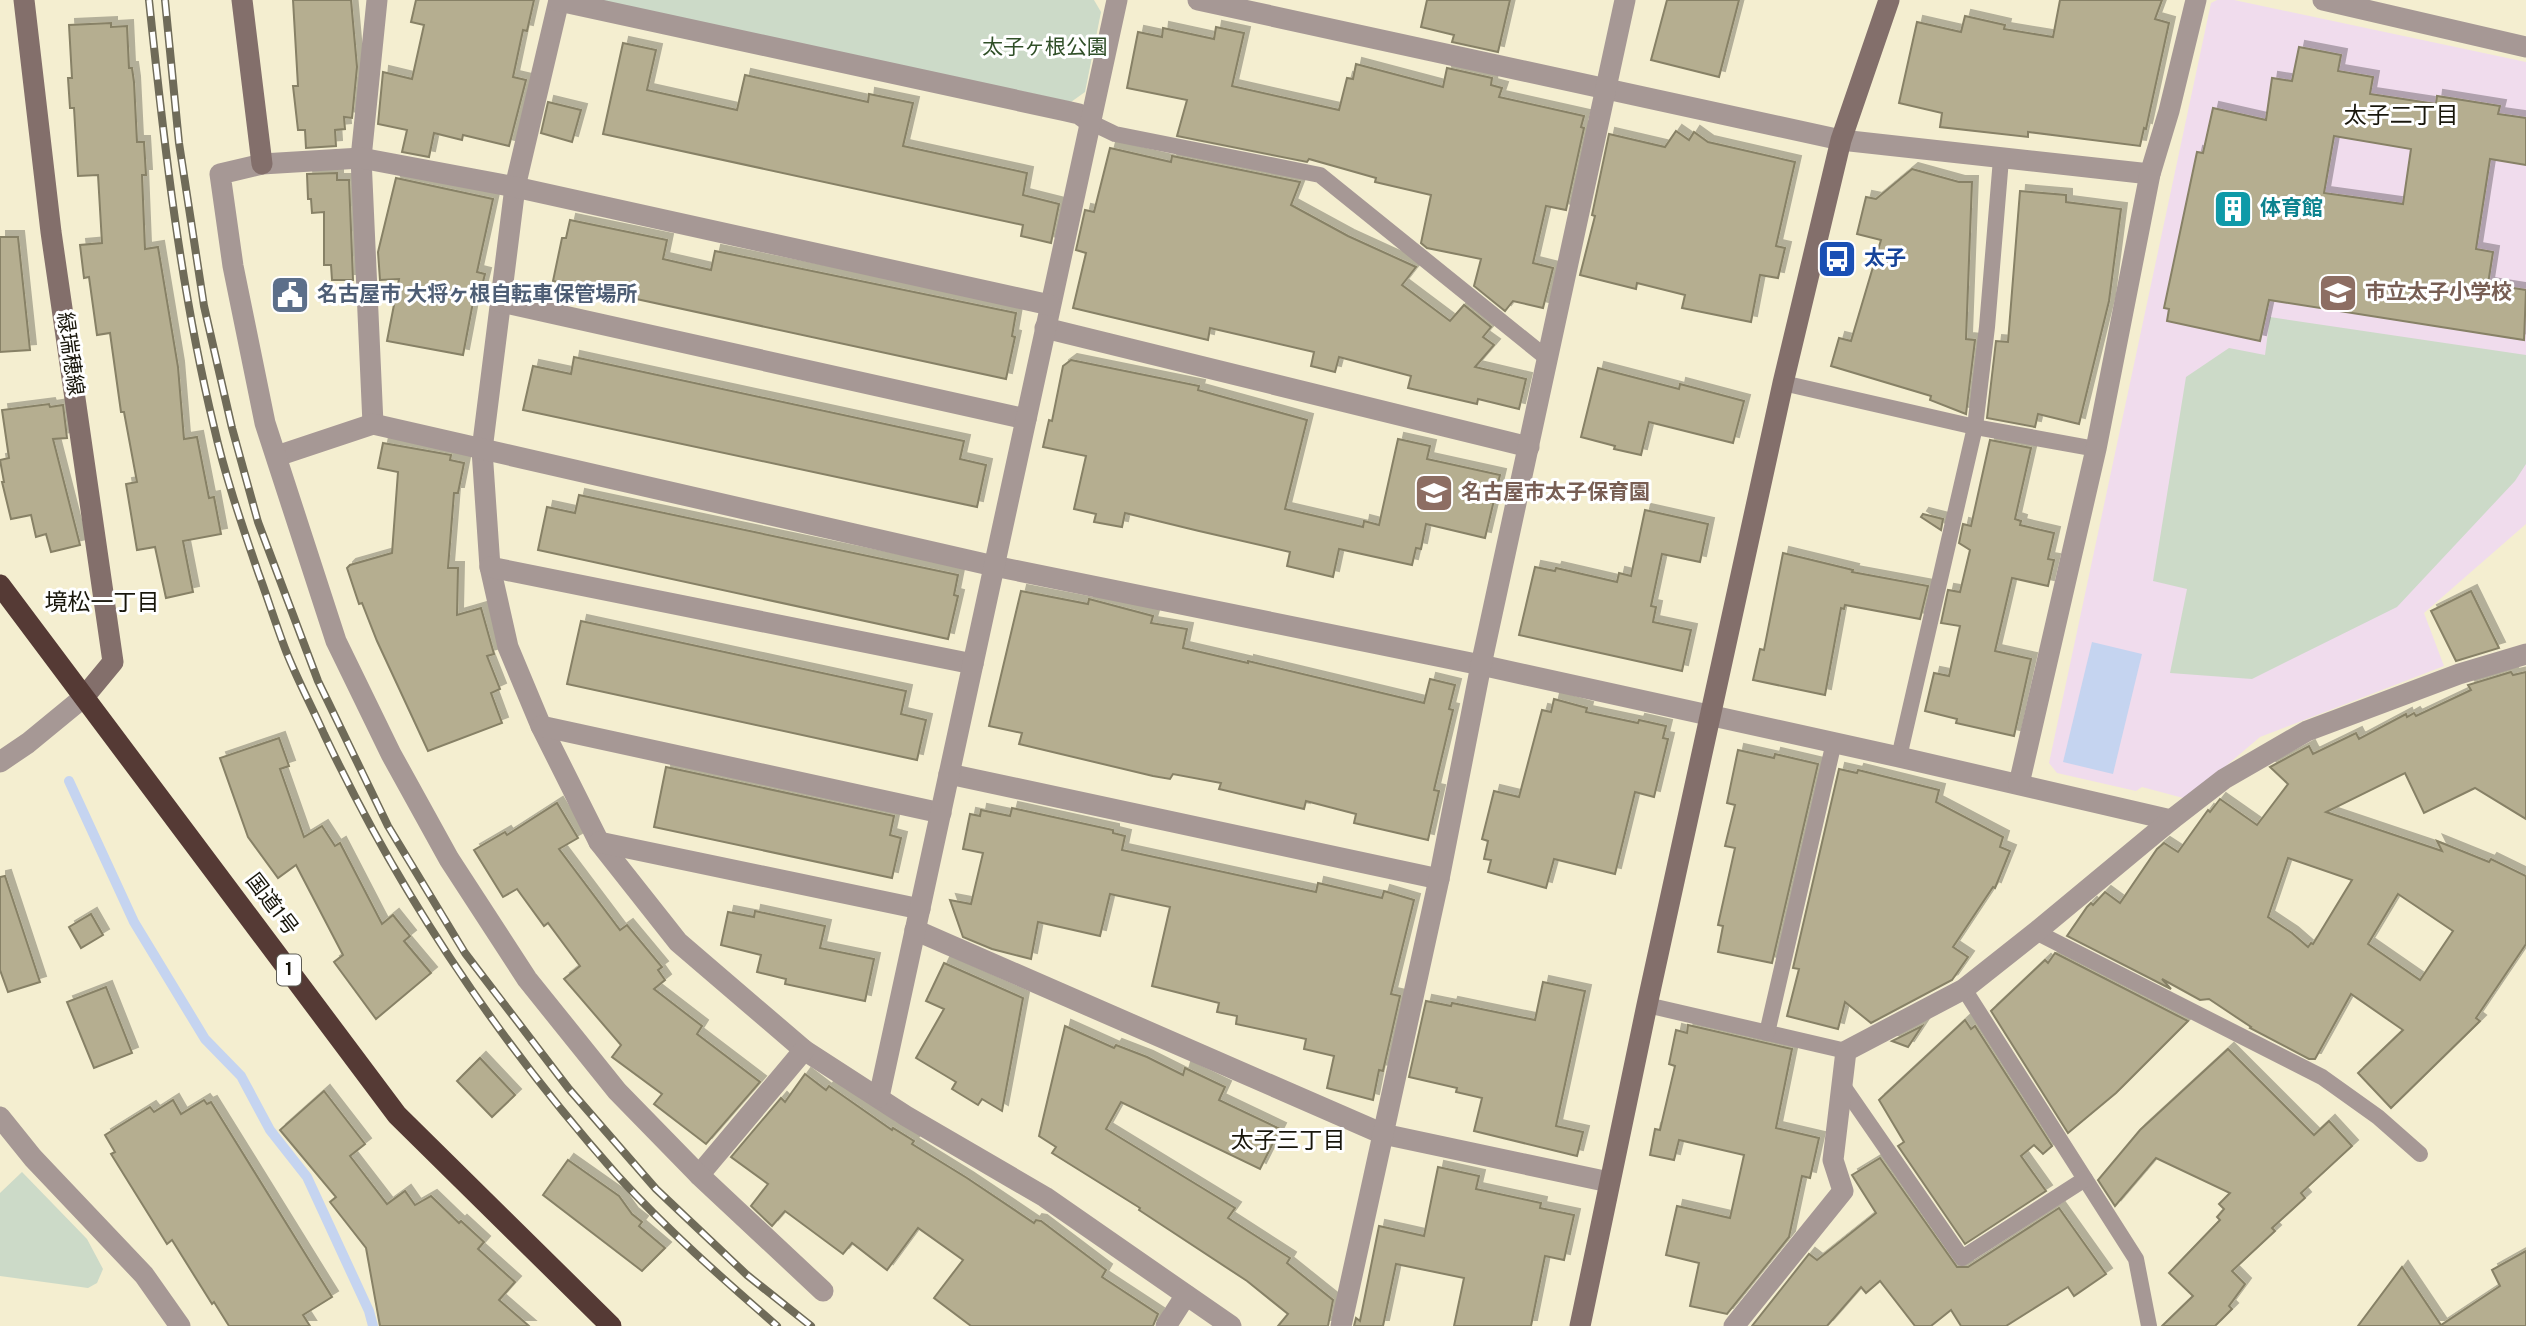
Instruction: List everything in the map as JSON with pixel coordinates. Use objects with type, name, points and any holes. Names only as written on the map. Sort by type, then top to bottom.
[{"type":"highway","name":"国道1号","points":[[0,584],[397,1115],[611,1326]]},
{"type":"street","name":"緑瑞穂線","points":[[24,0],[51,232],[113,662],[84,697]]},
{"type":"street","points":[[242,0],[261,164]]},
{"type":"street","points":[[373,424],[361,158],[377,0]]},
{"type":"street","points":[[1090,122],[1079,114],[1066,111],[559,0],[515,187],[500,302],[482,450],[490,567],[508,647],[541,726],[599,842],[678,942],[804,1050],[906,1116],[1045,1197],[1231,1326]]},
{"type":"street","points":[[879,1097],[1117,0]]},
{"type":"street","points":[[1198,0],[1841,140],[2151,174]]},
{"type":"street","points":[[1341,1326],[1439,879],[1481,665],[1625,0]]},
{"type":"street","points":[[1580,1326],[1783,383],[1841,140],[1889,0]]},
{"type":"street","points":[[2020,784],[2096,449],[2151,174],[2196,0]]},
{"type":"street","points":[[2323,0],[2526,47]]},
{"type":"street","points":[[823,1291],[699,1175],[617,1091],[527,979],[449,859],[390,754],[336,641],[265,423],[233,266],[220,174],[261,164],[361,158],[515,187],[1050,305]]},
{"type":"street","points":[[500,302],[1026,419]]},
{"type":"street","points":[[1045,328],[1529,447]]},
{"type":"street","points":[[277,456],[373,424],[994,566],[1481,665],[2171,820]]},
{"type":"street","points":[[490,567],[973,664]]},
{"type":"street","points":[[1734,1326],[1843,1191],[1833,1160],[1846,1051],[1964,989],[2224,779],[2307,731],[2459,674],[2526,654]]},
{"type":"street","points":[[0,762],[28,743],[84,697]]},
{"type":"street","points":[[541,726],[941,813]]},
{"type":"street","points":[[949,774],[1439,879]]},
{"type":"street","points":[[599,842],[917,920],[1383,1134],[1609,1182]]},
{"type":"street","points":[[699,1175],[804,1050]]},
{"type":"street","points":[[0,1117],[33,1158],[144,1275],[180,1326]]},
{"type":"street","points":[[1166,1326],[1186,1295]]},
{"type":"lane","points":[[1090,122],[1115,134],[1320,175],[1548,359]]},
{"type":"lane","points":[[1899,757],[1975,427],[1987,327],[2001,159]]},
{"type":"lane","points":[[1783,383],[1975,427],[2096,449]]},
{"type":"lane","points":[[1767,1033],[1834,743]]},
{"type":"lane","points":[[2036,932],[2322,1077],[2378,1117],[2420,1154]]},
{"type":"lane","points":[[1964,989],[2136,1259],[2149,1326]]},
{"type":"lane","points":[[1647,1005],[1846,1051]]},
{"type":"lane","points":[[1841,1083],[1962,1258],[2085,1179]]},
{"type":"shaded area","name":"市立太子小学校","points":[[2217,0],[2234,0],[2526,62],[2526,524],[2424,613],[2444,666],[2260,737],[2187,799],[2142,787],[2136,791],[2057,773],[2049,763],[2211,3]]},
{"type":"green space","name":"太子ヶ根公園","points":[[599,0],[1094,0],[1101,12],[1085,92],[1071,102]]},
{"type":"green space","points":[[2270,317],[2526,355],[2526,464],[2515,481],[2397,607],[2252,679],[2170,673],[2187,589],[2153,581],[2186,377],[2229,348],[2265,355]]},
{"type":"green space","points":[[22,1172],[87,1239],[103,1269],[97,1283],[88,1288],[0,1276],[0,1193]]},
{"type":"water","points":[[2092,642],[2142,654],[2113,774],[2063,762]]},
{"type":"building","points":[[293,0],[351,0],[357,67],[352,118],[344,117],[345,129],[335,130],[336,146],[306,148],[305,130],[298,130],[293,86],[298,86]]},
{"type":"building","points":[[416,0],[534,0],[527,31],[523,30],[513,77],[526,80],[509,146],[463,135],[462,140],[434,133],[429,157],[402,152],[407,130],[378,124],[383,72],[412,79],[424,25],[411,22]]},
{"type":"building","points":[[1427,0],[1510,0],[1498,52],[1452,42],[1454,35],[1421,27]]},
{"type":"building","points":[[1667,0],[1739,0],[1719,77],[1651,60]]},
{"type":"building","points":[[2060,0],[2162,0],[2155,19],[2169,23],[2140,146],[2028,132],[2028,137],[1940,127],[1942,113],[1899,103],[1917,22],[1961,32],[1965,16],[2005,25],[2004,29],[2053,37]]},
{"type":"building","points":[[111,23],[111,27],[127,26],[129,68],[132,68],[134,82],[137,142],[144,142],[146,175],[142,175],[145,249],[158,247],[178,367],[184,439],[197,437],[209,498],[214,497],[221,534],[183,541],[193,592],[166,598],[155,547],[137,550],[126,484],[137,482],[124,412],[121,412],[110,333],[97,335],[89,277],[84,278],[80,245],[102,243],[98,175],[78,176],[74,108],[70,108],[68,78],[72,78],[69,25]]},
{"type":"building","points":[[1216,27],[1244,33],[1232,86],[1339,110],[1347,78],[1353,79],[1356,64],[1443,87],[1447,68],[1492,78],[1491,85],[1502,88],[1499,97],[1584,116],[1581,127],[1584,128],[1566,210],[1546,206],[1533,263],[1553,268],[1543,308],[1513,301],[1505,311],[1474,286],[1481,259],[1427,248],[1421,243],[1431,195],[1375,182],[1376,178],[1309,159],[1307,162],[1177,136],[1187,100],[1127,88],[1138,32],[1162,37],[1163,28],[1214,39]]},
{"type":"building","points":[[623,43],[656,50],[647,90],[737,110],[745,75],[868,102],[869,94],[913,103],[903,146],[1027,173],[1023,195],[1059,204],[1051,243],[1021,236],[1023,225],[603,134]]},
{"type":"building","points":[[2299,47],[2341,55],[2338,71],[2373,77],[2370,94],[2436,104],[2437,96],[2500,106],[2498,114],[2526,118],[2526,165],[2490,159],[2476,249],[2493,252],[2488,284],[2526,290],[2524,340],[2269,300],[2260,341],[2167,321],[2169,309],[2164,308],[2197,152],[2203,153],[2213,108],[2266,120],[2272,78],[2292,81]],"holes":[[[2334,136],[2411,149],[2403,204],[2324,193]]]},
{"type":"building","points":[[548,102],[581,110],[572,142],[541,133]]},
{"type":"building","points":[[1676,131],[1689,140],[1694,132],[1708,142],[1795,162],[1776,246],[1785,248],[1778,278],[1760,275],[1751,322],[1682,308],[1685,295],[1637,283],[1636,289],[1580,275],[1595,216],[1592,215],[1609,134],[1665,147]]},
{"type":"building","points":[[1110,148],[1171,162],[1172,156],[1300,182],[1291,205],[1348,236],[1416,267],[1402,285],[1450,321],[1464,305],[1491,327],[1483,337],[1494,345],[1475,367],[1526,379],[1519,409],[1478,399],[1477,404],[1408,388],[1411,376],[1339,357],[1335,372],[1311,366],[1314,352],[1210,328],[1208,340],[1073,308],[1086,253],[1076,250],[1085,210],[1094,212]]},
{"type":"building","points":[[1912,169],[1959,182],[1972,182],[1966,339],[1975,340],[1966,414],[1930,400],[1931,396],[1831,366],[1839,338],[1851,341],[1881,240],[1857,234],[1866,197],[1876,199]]},
{"type":"building","points":[[337,173],[337,180],[349,180],[353,280],[332,280],[331,265],[324,265],[324,212],[312,213],[311,199],[308,199],[307,174]]},
{"type":"building","points":[[396,178],[493,199],[477,272],[485,274],[479,298],[474,297],[463,355],[387,341],[399,279],[380,280],[378,252]]},
{"type":"building","points":[[2020,191],[2066,195],[2066,202],[2121,209],[2109,301],[2079,424],[2038,414],[2035,427],[1987,418],[1996,341],[2008,342]]},
{"type":"building","points":[[570,220],[667,240],[663,259],[711,270],[715,251],[1016,313],[1012,336],[1015,337],[1006,379],[553,281],[562,238],[566,238]]},
{"type":"building","points":[[0,237],[18,237],[30,350],[0,352]]},
{"type":"building","points":[[574,357],[964,441],[960,459],[986,465],[977,507],[523,410],[533,366],[571,374]]},
{"type":"building","points":[[1071,360],[1199,386],[1198,390],[1307,420],[1285,509],[1363,527],[1364,521],[1379,525],[1398,439],[1430,446],[1427,459],[1500,475],[1485,538],[1426,524],[1421,549],[1416,548],[1412,565],[1339,549],[1333,577],[1287,566],[1290,552],[1125,513],[1122,527],[1094,522],[1096,514],[1074,509],[1086,456],[1043,447],[1049,420],[1052,421],[1063,366]]},
{"type":"building","points":[[1598,368],[1679,389],[1680,384],[1744,401],[1733,443],[1649,422],[1641,455],[1581,437]]},
{"type":"building","points":[[49,404],[50,407],[63,405],[67,438],[53,439],[80,545],[51,552],[46,534],[36,537],[31,515],[11,519],[0,460],[9,458],[2,410]]},
{"type":"building","points":[[1990,440],[2031,448],[2015,519],[2021,521],[2020,525],[2054,533],[2048,559],[2054,560],[2048,586],[2012,578],[1995,651],[2031,659],[2014,736],[1956,723],[1957,719],[1925,711],[1934,673],[1949,676],[1960,626],[1941,623],[1948,590],[1960,592],[1970,550],[1959,543],[1963,524],[1971,526]]},
{"type":"building","points":[[383,443],[451,455],[450,460],[464,463],[458,493],[454,493],[448,568],[458,568],[457,615],[481,608],[494,654],[487,656],[500,689],[491,693],[502,723],[428,751],[362,603],[359,604],[347,568],[392,553],[398,472],[378,468]]},
{"type":"building","points":[[579,495],[958,575],[954,595],[958,596],[948,639],[538,550],[547,507],[575,513]]},
{"type":"building","points":[[1645,510],[1708,524],[1700,562],[1662,554],[1651,606],[1656,607],[1653,622],[1691,630],[1682,671],[1519,635],[1535,567],[1555,571],[1556,568],[1617,582],[1619,573],[1631,576]]},
{"type":"building","points":[[1923,514],[1943,519],[1941,530],[1921,517]]},
{"type":"building","points":[[1783,553],[1853,570],[1852,572],[1928,586],[1920,619],[1845,605],[1844,609],[1841,608],[1825,695],[1753,680],[1760,649],[1764,650]]},
{"type":"building","points":[[1021,591],[1088,604],[1089,599],[1153,616],[1151,623],[1187,629],[1183,648],[1424,703],[1430,679],[1455,685],[1449,709],[1453,710],[1434,790],[1439,791],[1428,840],[1354,823],[1356,814],[1306,801],[1304,809],[1219,789],[1221,783],[1173,774],[1170,779],[1153,776],[1019,744],[1022,733],[989,726]]},
{"type":"building","points":[[2471,591],[2499,648],[2456,661],[2431,611]]},
{"type":"building","points":[[581,621],[906,691],[901,714],[926,720],[917,760],[567,684]]},
{"type":"building","points":[[2511,672],[2513,675],[2526,672],[2526,819],[2475,788],[2424,813],[2405,773],[2326,812],[2442,851],[2437,841],[2489,862],[2491,859],[2526,876],[2526,944],[2476,1018],[2480,1021],[2391,1108],[2358,1073],[2403,1030],[2351,994],[2315,1059],[2309,1059],[2250,1028],[2209,999],[2200,1000],[2162,979],[2171,989],[2067,936],[2087,907],[2091,903],[2093,905],[2105,892],[2120,903],[2164,843],[2178,852],[2208,810],[2210,812],[2220,799],[2257,825],[2288,784],[2270,767],[2309,746],[2313,754],[2356,733],[2359,739],[2406,714],[2407,717],[2414,713],[2416,716],[2471,690],[2468,685]],"holes":[[[2288,858],[2352,880],[2313,944],[2308,947],[2268,917]],[[2398,894],[2453,931],[2420,980],[2368,944]]]},
{"type":"building","points":[[1554,699],[1587,708],[1586,712],[1666,726],[1663,738],[1668,739],[1654,797],[1635,792],[1615,874],[1554,859],[1546,888],[1488,872],[1491,860],[1484,859],[1488,841],[1482,839],[1494,791],[1519,797],[1542,710],[1551,712]]},
{"type":"building","points":[[279,738],[289,766],[280,769],[304,837],[322,826],[335,846],[340,843],[382,924],[393,915],[410,936],[404,941],[431,973],[376,1019],[334,962],[343,955],[296,865],[278,878],[248,837],[220,758]]},
{"type":"building","points":[[1738,750],[1774,758],[1775,754],[1818,764],[1772,963],[1718,952],[1723,926],[1718,925],[1735,848],[1725,846],[1735,805],[1727,803]]},
{"type":"building","points":[[666,767],[894,816],[890,835],[901,838],[892,878],[654,827]]},
{"type":"building","points":[[1839,769],[1857,773],[1858,770],[1939,790],[1936,802],[2003,837],[2000,847],[2010,851],[1995,888],[1993,887],[1953,947],[1968,957],[1952,980],[1871,1023],[1845,1002],[1838,1029],[1787,1016],[1799,969],[1793,968]]},
{"type":"building","points":[[557,803],[578,838],[559,849],[620,930],[627,925],[662,967],[658,970],[665,980],[654,989],[702,1026],[697,1034],[760,1082],[706,1144],[654,1104],[662,1094],[612,1057],[621,1045],[564,979],[580,966],[548,923],[544,926],[517,889],[503,897],[474,850],[505,832],[507,835]]},
{"type":"building","points":[[1012,808],[1113,830],[1113,833],[1125,836],[1122,850],[1316,892],[1318,883],[1382,898],[1384,891],[1414,900],[1391,994],[1400,996],[1383,1071],[1379,1070],[1373,1100],[1327,1088],[1334,1056],[1304,1049],[1306,1039],[1236,1024],[1237,1016],[1217,1012],[1219,1003],[1152,986],[1170,907],[1110,894],[1100,936],[1038,922],[1031,959],[992,949],[963,937],[950,900],[971,904],[983,853],[963,849],[970,814],[980,816],[981,810],[1010,816]]},
{"type":"building","points":[[5,876],[40,982],[8,992],[0,970],[0,877]]},
{"type":"building","points":[[755,911],[825,926],[820,948],[874,959],[865,1001],[785,984],[786,979],[757,972],[761,955],[721,945],[728,912],[754,917]]},
{"type":"building","points":[[91,914],[103,935],[81,948],[69,927]]},
{"type":"building","points":[[2055,953],[2188,1021],[2116,1093],[2068,1133],[1991,1011],[2045,960],[2048,963]]},
{"type":"building","points":[[944,963],[1023,998],[1002,1111],[982,1099],[978,1105],[952,1089],[956,1082],[916,1058],[944,1009],[926,1001]]},
{"type":"building","points":[[1543,982],[1585,991],[1556,1126],[1583,1132],[1577,1156],[1474,1131],[1482,1098],[1456,1092],[1457,1088],[1409,1077],[1426,1001],[1451,1006],[1452,1003],[1535,1020]]},
{"type":"building","points":[[106,987],[132,1053],[94,1068],[67,1002]]},
{"type":"building","points":[[1965,1020],[1971,1029],[1975,1026],[2052,1146],[2043,1154],[2034,1145],[2021,1156],[2046,1191],[1965,1244],[1898,1146],[1904,1142],[1879,1100]]},
{"type":"building","points":[[1688,1025],[1792,1049],[1776,1128],[1819,1138],[1810,1178],[1802,1176],[1789,1237],[1727,1314],[1690,1306],[1699,1263],[1666,1255],[1677,1206],[1730,1218],[1744,1155],[1679,1140],[1674,1160],[1650,1155],[1655,1129],[1660,1130],[1675,1066],[1669,1064],[1676,1030],[1687,1033]]},
{"type":"building","points":[[1065,1026],[1114,1048],[1116,1045],[1147,1057],[1183,1075],[1185,1068],[1225,1087],[1219,1100],[1280,1129],[1260,1169],[1121,1102],[1106,1129],[1235,1208],[1228,1218],[1290,1258],[1287,1263],[1333,1300],[1328,1326],[1278,1326],[1288,1314],[1247,1281],[1139,1210],[1140,1208],[1052,1153],[1056,1147],[1039,1136]]},
{"type":"building","points":[[1922,1026],[1908,1047],[1892,1041]]},
{"type":"building","points":[[2228,1049],[2314,1135],[2329,1121],[2352,1146],[2301,1193],[2305,1198],[2272,1228],[2275,1231],[2232,1271],[2245,1284],[2229,1306],[2232,1309],[2215,1326],[2162,1326],[2193,1296],[2169,1273],[2220,1220],[2217,1217],[2224,1209],[2219,1204],[2230,1193],[2156,1158],[2115,1206],[2098,1180],[2140,1130]]},
{"type":"building","points":[[480,1058],[515,1095],[492,1117],[457,1081]]},
{"type":"building","points":[[805,1074],[826,1090],[829,1086],[892,1130],[893,1128],[914,1141],[912,1144],[1034,1223],[1036,1220],[1041,1221],[1106,1270],[1102,1277],[1158,1314],[1153,1326],[971,1326],[934,1298],[963,1260],[918,1228],[887,1270],[852,1243],[843,1254],[785,1211],[772,1226],[751,1206],[768,1184],[731,1157],[781,1098],[785,1102]]},
{"type":"building","points":[[324,1091],[365,1144],[350,1156],[387,1204],[405,1191],[415,1205],[431,1196],[459,1223],[461,1221],[484,1242],[478,1249],[515,1282],[499,1300],[529,1326],[380,1326],[366,1248],[330,1202],[336,1197],[280,1130]]},
{"type":"building","points":[[173,1100],[181,1114],[204,1100],[207,1104],[211,1102],[332,1297],[303,1315],[310,1326],[229,1326],[172,1240],[167,1244],[111,1154],[115,1152],[105,1135],[150,1107],[154,1112]]},
{"type":"building","points":[[1880,1158],[1957,1267],[1968,1267],[2059,1208],[2106,1274],[2074,1296],[2068,1287],[2006,1326],[1961,1326],[1951,1310],[1931,1326],[1915,1326],[1880,1281],[1866,1293],[1861,1287],[1827,1326],[1752,1326],[1809,1254],[1817,1260],[1876,1213],[1852,1175]]},
{"type":"building","points":[[568,1160],[619,1196],[632,1214],[642,1222],[639,1226],[665,1248],[642,1271],[543,1195]]},
{"type":"building","points":[[1438,1167],[1479,1176],[1476,1189],[1541,1203],[1540,1208],[1574,1215],[1564,1260],[1545,1256],[1531,1326],[1454,1326],[1464,1278],[1396,1264],[1383,1326],[1354,1326],[1356,1318],[1360,1321],[1379,1226],[1424,1236]]},
{"type":"building","points":[[2526,1251],[2526,1326],[2358,1326],[2402,1267],[2441,1325],[2500,1286],[2492,1270]]},
{"type":"waterway","points":[[69,781],[134,922],[205,1039],[241,1076],[270,1130],[307,1177],[369,1311],[373,1326]]},
{"type":"railway","points":[[149,0],[182,268],[214,427],[234,500],[279,631],[324,734],[385,852],[419,909],[492,1019],[532,1073],[617,1175],[655,1215],[777,1326]]},
{"type":"railway","points":[[165,0],[179,143],[204,306],[232,428],[258,522],[318,681],[388,826],[465,953],[569,1089],[656,1189],[747,1275],[811,1326]]},
{"type":"place","name":"体育館","points":[[2233,209]]},
{"type":"place","name":"太子","points":[[1837,259]]},
{"type":"place","name":"市立太子小学校","points":[[2338,293]]},
{"type":"place","name":"名古屋市 大将ヶ根自転車保管場所","points":[[290,295]]},
{"type":"place","name":"名古屋市太子保育園","points":[[1434,493]]},
{"type":"district","name":"太子二丁目","points":[[2401,117]]},
{"type":"district","name":"境松一丁目","points":[[102,604]]},
{"type":"district","name":"太子三丁目","points":[[1288,1142]]}]
